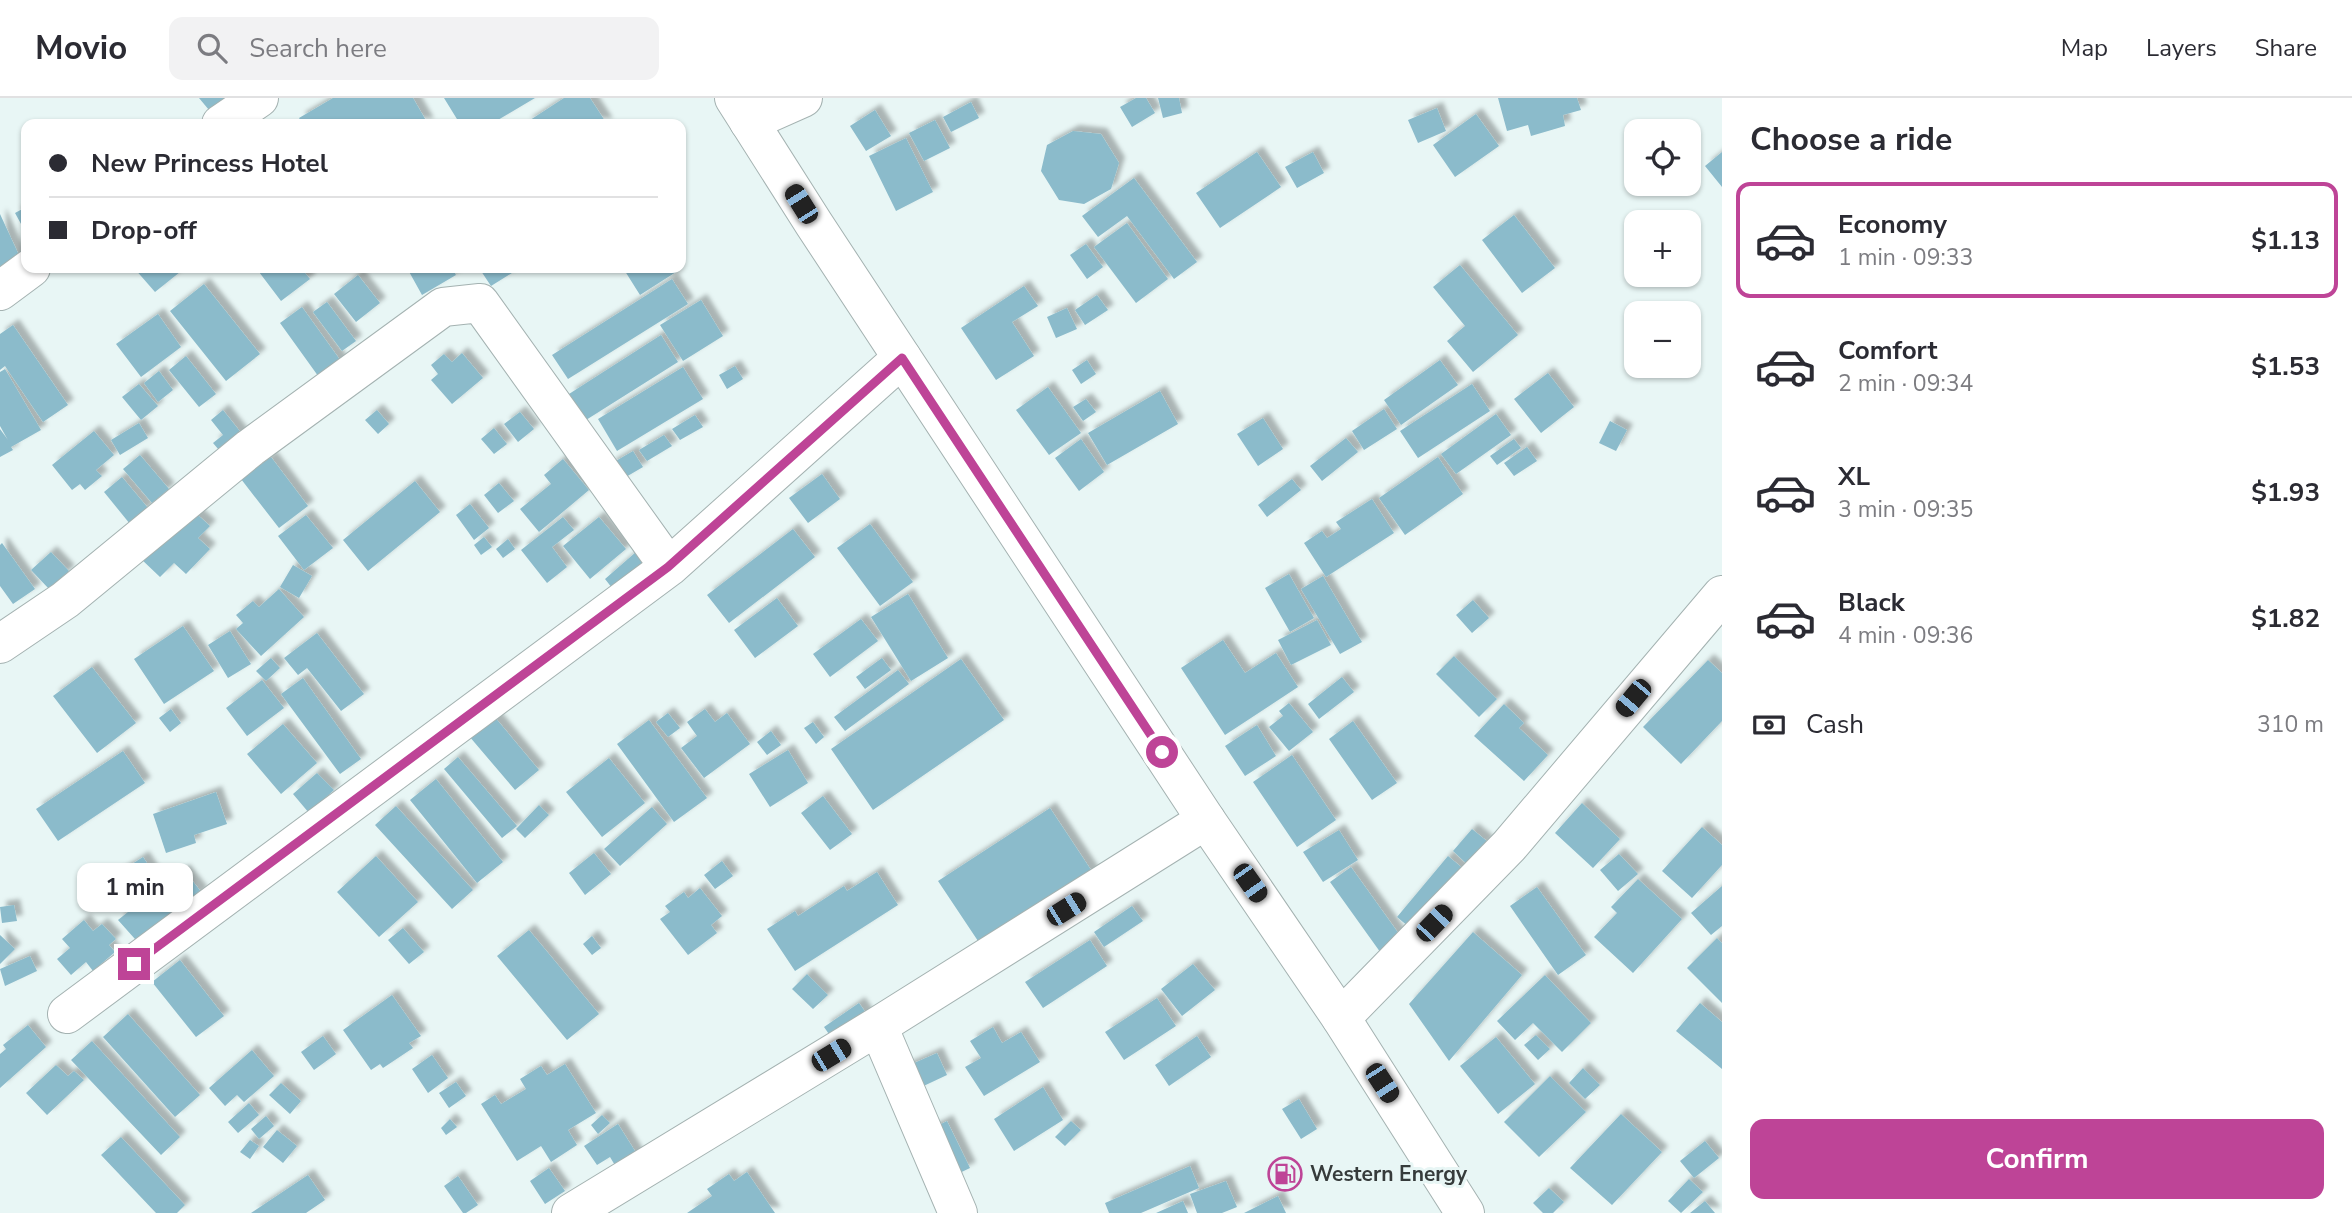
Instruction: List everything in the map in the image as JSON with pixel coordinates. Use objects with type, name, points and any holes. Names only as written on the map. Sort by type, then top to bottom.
[{"type":"street","points":[[228,119],[259,98]]},
{"type":"street","points":[[803,98],[741,110],[1206,820],[1341,1018],[1465,1213]]},
{"type":"street","points":[[0,291],[24,273]]},
{"type":"street","points":[[0,644],[65,600],[250,448],[443,307],[458,304],[480,303],[668,567]]},
{"type":"street","points":[[67,1014],[668,567],[902,358]]},
{"type":"street","points":[[1341,1018],[1509,846],[1722,595]]},
{"type":"street","points":[[571,1213],[878,1026],[1206,820]]},
{"type":"street","points":[[878,1026],[958,1213]]},
{"type":"building","points":[[199,98],[243,98],[222,119],[216,119]]},
{"type":"building","points":[[333,98],[413,98],[425,119],[300,119]]},
{"type":"building","points":[[444,98],[535,98],[499,119],[457,119]]},
{"type":"building","points":[[564,98],[590,98],[604,119],[532,119]]},
{"type":"building","points":[[1136,98],[1146,98],[1155,113],[1132,127],[1120,107]]},
{"type":"building","points":[[1158,98],[1179,98],[1182,113],[1163,118]]},
{"type":"building","points":[[1498,98],[1577,98],[1581,110],[1563,115],[1565,126],[1531,136],[1528,125],[1507,131]]},
{"type":"building","points":[[971,102],[979,118],[951,132],[943,117]]},
{"type":"building","points":[[1437,108],[1446,131],[1418,143],[1408,120]]},
{"type":"building","points":[[875,110],[891,136],[866,151],[850,126]]},
{"type":"building","points":[[1476,114],[1499,146],[1455,177],[1433,145]]},
{"type":"building","points":[[935,120],[950,148],[924,161],[909,133]]},
{"type":"building","points":[[1073,131],[1101,134],[1119,163],[1111,189],[1084,204],[1059,200],[1041,171],[1047,145]]},
{"type":"building","points":[[906,138],[933,192],[896,211],[869,156]]},
{"type":"building","points":[[1257,152],[1281,187],[1220,228],[1196,193]]},
{"type":"building","points":[[1313,152],[1324,173],[1297,188],[1285,167]]},
{"type":"building","points":[[1722,152],[1722,187],[1705,166]]},
{"type":"building","points":[[1134,178],[1197,262],[1174,279],[1127,216],[1098,237],[1082,216]]},
{"type":"building","points":[[21,210],[21,224],[15,213]]},
{"type":"building","points":[[0,214],[21,265],[0,274]]},
{"type":"building","points":[[1514,215],[1555,268],[1522,293],[1482,240]]},
{"type":"building","points":[[1127,223],[1168,279],[1136,303],[1094,247]]},
{"type":"building","points":[[1086,244],[1103,267],[1087,279],[1070,255]]},
{"type":"building","points":[[1460,265],[1518,335],[1473,372],[1447,341],[1465,326],[1433,287]]},
{"type":"building","points":[[138,273],[179,273],[155,292]]},
{"type":"building","points":[[260,273],[305,273],[310,279],[281,301]]},
{"type":"building","points":[[410,273],[455,273],[456,275],[422,295]]},
{"type":"building","points":[[482,273],[512,273],[491,286]]},
{"type":"building","points":[[626,273],[674,273],[640,295]]},
{"type":"building","points":[[358,275],[380,303],[356,322],[334,294]]},
{"type":"building","points":[[672,279],[688,304],[568,379],[552,355]]},
{"type":"building","points":[[204,284],[260,354],[226,381],[170,311]]},
{"type":"building","points":[[1024,286],[1038,306],[1012,322],[1034,356],[996,380],[961,328]]},
{"type":"building","points":[[1097,295],[1108,310],[1085,325],[1075,310]]},
{"type":"building","points":[[701,300],[723,336],[683,361],[660,325]]},
{"type":"building","points":[[327,302],[356,341],[342,351],[313,312]]},
{"type":"building","points":[[302,307],[343,364],[321,380],[280,323]]},
{"type":"building","points":[[1067,308],[1077,329],[1056,338],[1047,317]]},
{"type":"building","points":[[158,314],[181,347],[141,377],[116,344]]},
{"type":"building","points":[[13,325],[68,405],[43,422],[5,366],[0,370],[0,334]]},
{"type":"building","points":[[661,335],[678,362],[586,420],[569,394]]},
{"type":"building","points":[[462,353],[483,378],[452,404],[431,380],[438,374],[431,365],[444,354],[452,362]]},
{"type":"building","points":[[186,356],[216,394],[199,407],[169,370]]},
{"type":"building","points":[[1087,360],[1096,374],[1081,384],[1072,370]]},
{"type":"building","points":[[1440,360],[1458,385],[1401,425],[1384,400]]},
{"type":"building","points":[[735,366],[743,379],[727,389],[719,375]]},
{"type":"building","points":[[683,367],[703,399],[617,451],[598,419]]},
{"type":"building","points":[[5,369],[41,430],[11,447],[13,450],[0,457],[0,429],[8,440],[0,426],[0,372]]},
{"type":"building","points":[[159,371],[173,390],[158,402],[144,383]]},
{"type":"building","points":[[1548,373],[1574,407],[1541,433],[1514,399]]},
{"type":"building","points":[[139,384],[158,406],[141,420],[122,397]]},
{"type":"building","points":[[1472,384],[1490,411],[1418,458],[1400,431]]},
{"type":"building","points":[[1048,387],[1081,433],[1049,455],[1016,410]]},
{"type":"building","points":[[1160,391],[1178,424],[1107,465],[1088,433]]},
{"type":"building","points":[[1086,399],[1096,412],[1083,421],[1073,407]]},
{"type":"building","points":[[1384,409],[1397,429],[1364,450],[1352,431]]},
{"type":"building","points":[[223,410],[246,439],[224,456],[213,443],[223,435],[211,420]]},
{"type":"building","points":[[377,410],[389,424],[378,434],[365,420]]},
{"type":"building","points":[[520,412],[534,429],[518,442],[504,424]]},
{"type":"building","points":[[1496,414],[1511,435],[1456,474],[1441,454]]},
{"type":"building","points":[[695,415],[703,427],[680,440],[672,429]]},
{"type":"building","points":[[1263,418],[1283,449],[1258,466],[1237,434]]},
{"type":"building","points":[[1610,421],[1627,430],[1616,451],[1599,443]]},
{"type":"building","points":[[139,423],[148,438],[120,455],[111,440]]},
{"type":"building","points":[[494,428],[507,444],[494,454],[481,439]]},
{"type":"building","points":[[94,431],[114,455],[96,470],[102,476],[85,490],[80,484],[72,490],[52,465]]},
{"type":"building","points":[[664,435],[672,446],[647,461],[639,450]]},
{"type":"building","points":[[1346,438],[1358,452],[1322,481],[1310,466]]},
{"type":"building","points":[[1081,439],[1104,472],[1079,491],[1055,458]]},
{"type":"building","points":[[1514,439],[1521,448],[1497,465],[1490,456]]},
{"type":"building","points":[[1527,447],[1537,461],[1514,476],[1504,463]]},
{"type":"building","points":[[633,451],[643,467],[619,481],[609,465]]},
{"type":"building","points":[[140,455],[169,489],[152,503],[123,469]]},
{"type":"building","points":[[271,457],[308,506],[279,528],[241,479]]},
{"type":"building","points":[[1438,457],[1463,494],[1405,535],[1379,498]]},
{"type":"building","points":[[563,459],[589,490],[539,532],[520,509],[551,484],[544,475]]},
{"type":"building","points":[[822,474],[840,499],[808,523],[789,498]]},
{"type":"building","points":[[122,477],[148,508],[130,524],[104,492]]},
{"type":"building","points":[[1292,479],[1301,490],[1267,517],[1258,505]]},
{"type":"building","points":[[415,481],[440,512],[368,571],[343,540]]},
{"type":"building","points":[[499,483],[514,501],[498,513],[484,495]]},
{"type":"building","points":[[1372,499],[1394,533],[1326,577],[1304,543],[1322,531],[1327,538],[1341,529],[1336,522]]},
{"type":"building","points":[[470,504],[489,528],[474,540],[456,515]]},
{"type":"building","points":[[188,506],[210,526],[198,538],[210,549],[186,574],[174,563],[160,577],[140,558]]},
{"type":"building","points":[[306,515],[333,548],[304,570],[278,536]]},
{"type":"building","points":[[563,517],[574,530],[552,547],[567,567],[547,583],[521,550]]},
{"type":"building","points":[[599,517],[626,549],[590,579],[563,546]]},
{"type":"building","points":[[870,524],[913,582],[880,606],[837,548]]},
{"type":"building","points":[[793,529],[815,557],[729,623],[707,595]]},
{"type":"building","points":[[484,537],[492,547],[481,555],[474,545]]},
{"type":"building","points":[[508,539],[515,549],[503,558],[496,549]]},
{"type":"building","points":[[2,543],[35,589],[13,604],[0,586]]},
{"type":"building","points":[[51,552],[69,571],[49,589],[31,570]]},
{"type":"building","points":[[636,552],[648,566],[616,593],[605,579]]},
{"type":"building","points":[[293,565],[312,576],[299,598],[280,587]]},
{"type":"building","points":[[1289,574],[1314,618],[1290,632],[1265,588]]},
{"type":"building","points":[[1323,576],[1362,642],[1340,654],[1301,589]]},
{"type":"building","points":[[279,589],[304,617],[261,656],[236,629],[243,623],[236,615],[253,601],[259,607]]},
{"type":"building","points":[[908,594],[948,658],[911,681],[871,617]]},
{"type":"building","points":[[777,598],[798,626],[755,658],[734,630]]},
{"type":"building","points":[[1473,600],[1489,618],[1472,633],[1456,615]]},
{"type":"building","points":[[861,619],[878,641],[830,677],[813,654]]},
{"type":"building","points":[[1317,620],[1331,645],[1291,665],[1278,640]]},
{"type":"building","points":[[183,626],[214,671],[164,704],[134,659]]},
{"type":"building","points":[[230,631],[251,664],[228,678],[208,645]]},
{"type":"building","points":[[317,633],[364,694],[341,711],[307,668],[298,675],[284,658]]},
{"type":"building","points":[[1223,640],[1245,673],[1276,653],[1298,687],[1225,735],[1181,668]]},
{"type":"building","points":[[1454,656],[1497,699],[1479,717],[1436,674]]},
{"type":"building","points":[[271,658],[280,668],[266,681],[256,671]]},
{"type":"building","points":[[882,658],[891,670],[865,689],[856,677]]},
{"type":"building","points":[[961,659],[1004,720],[873,810],[831,749]]},
{"type":"building","points":[[1708,660],[1722,673],[1722,721],[1681,764],[1643,727]]},
{"type":"building","points":[[92,667],[136,723],[97,753],[53,696]]},
{"type":"building","points":[[898,670],[909,684],[845,731],[834,717]]},
{"type":"building","points":[[1342,677],[1354,692],[1319,719],[1308,704]]},
{"type":"building","points":[[303,678],[361,759],[340,774],[281,694]]},
{"type":"building","points":[[262,680],[284,708],[247,736],[226,708]]},
{"type":"building","points":[[1289,703],[1313,732],[1289,751],[1269,727],[1283,716],[1279,711]]},
{"type":"building","points":[[1504,704],[1524,723],[1519,728],[1548,755],[1524,781],[1474,736]]},
{"type":"building","points":[[171,709],[181,723],[170,732],[159,718]]},
{"type":"building","points":[[705,709],[715,722],[727,713],[750,744],[704,778],[681,748],[697,736],[687,722]]},
{"type":"building","points":[[668,713],[680,728],[668,737],[656,722]]},
{"type":"building","points":[[493,715],[539,770],[515,790],[469,736]]},
{"type":"building","points":[[649,720],[707,798],[674,822],[617,744]]},
{"type":"building","points":[[1353,721],[1397,783],[1372,800],[1329,739]]},
{"type":"building","points":[[813,722],[824,737],[816,744],[804,728]]},
{"type":"building","points":[[283,724],[317,763],[281,794],[247,754]]},
{"type":"building","points":[[1257,725],[1276,756],[1245,776],[1225,746]]},
{"type":"building","points":[[771,731],[781,745],[767,755],[757,742]]},
{"type":"building","points":[[788,750],[808,783],[770,807],[749,774]]},
{"type":"building","points":[[123,751],[145,783],[58,841],[36,809]]},
{"type":"building","points":[[1292,755],[1336,820],[1297,847],[1253,782]]},
{"type":"building","points":[[458,757],[517,826],[502,838],[444,769]]},
{"type":"building","points":[[609,758],[645,803],[602,837],[566,792]]},
{"type":"building","points":[[317,773],[334,790],[309,813],[293,794]]},
{"type":"building","points":[[436,779],[503,862],[477,883],[410,800]]},
{"type":"building","points":[[216,792],[227,824],[194,835],[196,843],[166,853],[153,814]]},
{"type":"building","points":[[823,796],[852,834],[830,850],[801,813]]},
{"type":"building","points":[[1582,803],[1620,839],[1593,868],[1555,833]]},
{"type":"building","points":[[539,805],[549,815],[525,838],[516,829]]},
{"type":"building","points":[[396,806],[473,890],[452,909],[375,825]]},
{"type":"building","points":[[652,807],[667,824],[620,866],[604,849]]},
{"type":"building","points":[[1050,808],[1097,879],[986,953],[938,881]]},
{"type":"building","points":[[1702,827],[1722,845],[1722,865],[1692,898],[1662,871]]},
{"type":"building","points":[[1472,829],[1488,842],[1468,865],[1453,851]]},
{"type":"building","points":[[1339,830],[1358,860],[1323,882],[1303,852]]},
{"type":"building","points":[[594,853],[611,874],[585,895],[569,873]]},
{"type":"building","points":[[1619,854],[1638,874],[1618,891],[1600,870]]},
{"type":"building","points":[[376,856],[418,902],[379,937],[337,892]]},
{"type":"building","points":[[1448,856],[1466,871],[1415,932],[1397,917]]},
{"type":"building","points":[[143,857],[155,875],[130,891],[118,873]]},
{"type":"building","points":[[722,861],[733,876],[715,889],[704,875]]},
{"type":"building","points":[[1351,867],[1404,941],[1383,956],[1330,882]]},
{"type":"building","points":[[184,870],[202,893],[189,904],[170,881]]},
{"type":"building","points":[[877,872],[898,905],[795,971],[767,929],[795,911],[798,916],[844,886],[847,891]]},
{"type":"building","points":[[158,873],[188,907],[143,948],[118,920],[128,912],[122,905]]},
{"type":"building","points":[[1638,879],[1682,919],[1633,973],[1594,937],[1617,913],[1611,907]]},
{"type":"building","points":[[1722,886],[1722,926],[1711,935],[1691,913]]},
{"type":"building","points":[[1537,887],[1586,955],[1558,975],[1510,906]]},
{"type":"building","points":[[700,888],[722,916],[711,925],[717,933],[688,955],[660,919],[670,912],[665,906],[684,892],[688,898]]},
{"type":"building","points":[[14,905],[17,921],[2,923],[0,907]]},
{"type":"building","points":[[1132,906],[1143,921],[1104,947],[1094,932]]},
{"type":"building","points":[[84,920],[93,931],[102,924],[116,939],[109,945],[115,952],[93,971],[86,962],[71,975],[57,959],[70,948],[62,939]]},
{"type":"building","points":[[403,928],[424,952],[409,964],[388,940]]},
{"type":"building","points":[[529,930],[599,1014],[567,1040],[497,956]]},
{"type":"building","points":[[1473,932],[1522,975],[1449,1061],[1409,1004]]},
{"type":"building","points":[[0,935],[15,949],[0,964]]},
{"type":"building","points":[[592,936],[601,948],[592,955],[583,944]]},
{"type":"building","points":[[1717,938],[1722,943],[1722,1003],[1687,968]]},
{"type":"building","points":[[1090,940],[1107,966],[1043,1008],[1025,982]]},
{"type":"building","points":[[30,956],[37,971],[5,986],[0,969]]},
{"type":"building","points":[[180,960],[224,1016],[196,1037],[152,982]]},
{"type":"building","points":[[1193,964],[1215,990],[1182,1016],[1161,989]]},
{"type":"building","points":[[807,974],[828,995],[813,1009],[792,989]]},
{"type":"building","points":[[1545,975],[1591,1023],[1562,1052],[1533,1023],[1515,1040],[1497,1021]]},
{"type":"building","points":[[392,995],[421,1036],[409,1043],[413,1048],[383,1068],[380,1064],[371,1070],[343,1030]]},
{"type":"building","points":[[1157,998],[1176,1026],[1124,1060],[1105,1032]]},
{"type":"building","points":[[859,1003],[873,1023],[838,1047],[824,1027]]},
{"type":"building","points":[[1700,1003],[1722,1022],[1722,1069],[1676,1031]]},
{"type":"building","points":[[128,1014],[200,1095],[175,1117],[103,1037]]},
{"type":"building","points":[[28,1025],[46,1047],[0,1088],[0,1054],[6,1049],[3,1045]]},
{"type":"building","points":[[993,1027],[1002,1043],[1021,1032],[1040,1062],[984,1096],[965,1067],[981,1058],[970,1041]]},
{"type":"building","points":[[1536,1035],[1550,1049],[1538,1060],[1524,1045]]},
{"type":"building","points":[[323,1036],[336,1054],[314,1070],[301,1052]]},
{"type":"building","points":[[1197,1036],[1211,1057],[1169,1086],[1155,1065]]},
{"type":"building","points":[[1496,1037],[1535,1084],[1498,1114],[1460,1066]]},
{"type":"building","points":[[92,1041],[180,1137],[161,1155],[71,1060]]},
{"type":"building","points":[[252,1050],[274,1076],[244,1102],[237,1095],[225,1106],[209,1088]]},
{"type":"building","points":[[937,1053],[947,1075],[915,1090],[905,1067]]},
{"type":"building","points":[[432,1055],[448,1078],[428,1093],[412,1069]]},
{"type":"building","points":[[565,1064],[596,1113],[568,1130],[577,1145],[551,1162],[541,1146],[517,1161],[481,1104],[495,1095],[501,1104],[526,1089],[520,1079],[541,1066],[547,1075]]},
{"type":"building","points":[[56,1065],[68,1076],[74,1071],[84,1080],[47,1115],[26,1093]]},
{"type":"building","points":[[1583,1068],[1600,1085],[1585,1099],[1569,1083]]},
{"type":"building","points":[[1550,1076],[1586,1112],[1539,1157],[1504,1122]]},
{"type":"building","points":[[456,1082],[466,1096],[449,1108],[439,1093]]},
{"type":"building","points":[[281,1083],[301,1101],[290,1114],[269,1095]]},
{"type":"building","points":[[1043,1087],[1063,1120],[1014,1151],[994,1119]]},
{"type":"building","points":[[1299,1099],[1317,1129],[1301,1139],[1282,1109]]},
{"type":"building","points":[[249,1103],[259,1115],[238,1133],[228,1122]]},
{"type":"building","points":[[1621,1114],[1662,1152],[1612,1205],[1570,1168]]},
{"type":"building","points":[[602,1115],[610,1123],[598,1134],[591,1125]]},
{"type":"building","points":[[266,1116],[274,1126],[259,1139],[251,1129]]},
{"type":"building","points":[[450,1119],[457,1127],[446,1135],[441,1128]]},
{"type":"building","points":[[947,1121],[970,1168],[951,1177],[929,1130]]},
{"type":"building","points":[[1071,1121],[1081,1130],[1065,1146],[1055,1137]]},
{"type":"building","points":[[618,1124],[640,1159],[619,1172],[610,1157],[597,1165],[584,1146]]},
{"type":"building","points":[[277,1130],[297,1146],[283,1163],[263,1147]]},
{"type":"building","points":[[121,1137],[185,1205],[177,1213],[156,1213],[101,1155]]},
{"type":"building","points":[[250,1140],[259,1146],[250,1159],[240,1152]]},
{"type":"building","points":[[1705,1141],[1719,1158],[1694,1178],[1680,1161]]},
{"type":"building","points":[[1190,1166],[1199,1188],[1141,1213],[1109,1213],[1105,1203]]},
{"type":"building","points":[[549,1168],[565,1191],[545,1204],[530,1181]]},
{"type":"building","points":[[747,1172],[775,1213],[687,1213],[712,1196],[707,1189],[729,1174],[734,1181]]},
{"type":"building","points":[[308,1175],[325,1200],[306,1213],[251,1213]]},
{"type":"building","points":[[458,1176],[478,1205],[466,1213],[463,1213],[444,1186]]},
{"type":"building","points":[[1689,1179],[1703,1192],[1681,1213],[1668,1201]]},
{"type":"building","points":[[1226,1181],[1237,1207],[1222,1213],[1197,1213],[1190,1194]]},
{"type":"building","points":[[1549,1188],[1564,1202],[1553,1213],[1543,1213],[1533,1203]]},
{"type":"building","points":[[1278,1196],[1286,1213],[1244,1213]]},
{"type":"building","points":[[1183,1201],[1188,1213],[1156,1213]]},
{"type":"building","points":[[1705,1201],[1715,1213],[1690,1213]]},
{"type":"place","name":"Western Energy","points":[[1285,1174]]},
{"type":"route","points":[[134,964],[668,567],[902,358],[1162,752]]}]
